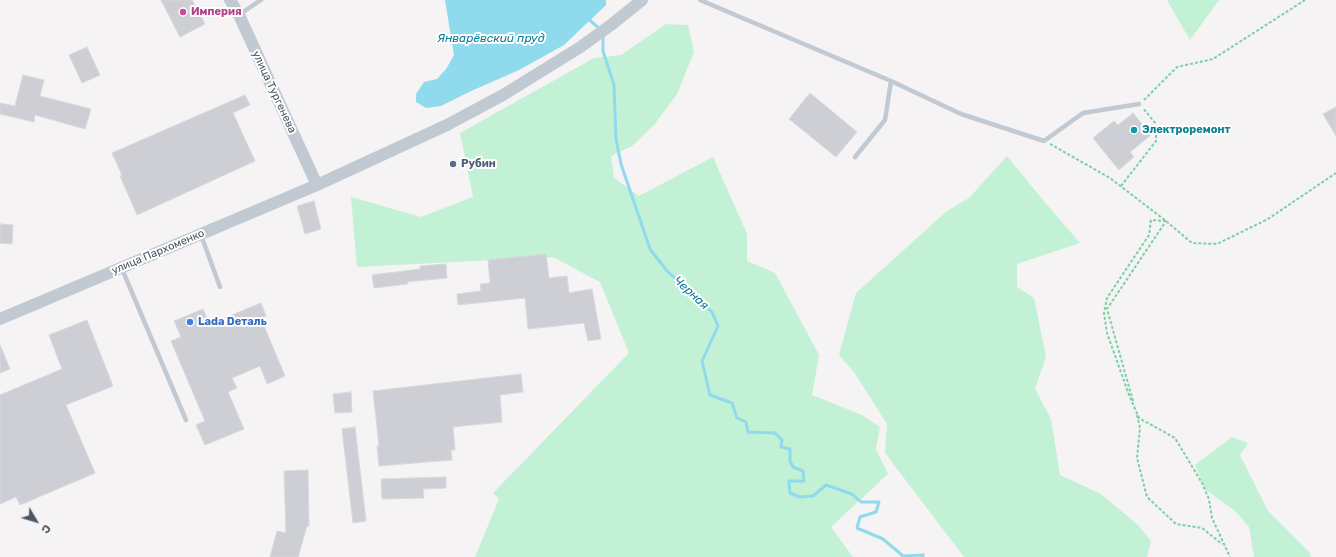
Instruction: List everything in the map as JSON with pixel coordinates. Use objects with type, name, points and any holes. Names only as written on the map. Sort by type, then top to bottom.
[{"type":"street","name":"улица Тургенева","points":[[230,0],[239,15],[317,184]]},
{"type":"street","name":"улица Пархоменко","points":[[0,319],[317,184],[447,125],[503,95],[579,48],[642,0]]},
{"type":"lane","points":[[239,15],[261,0]]},
{"type":"lane","points":[[700,0],[891,81],[961,114],[1044,141],[1083,113],[1139,104]]},
{"type":"lane","points":[[855,157],[885,120],[891,81]]},
{"type":"lane","points":[[200,234],[220,287]]},
{"type":"lane","points":[[122,267],[186,420]]},
{"type":"path","points":[[1121,186],[1156,141],[1156,124],[1139,104],[1177,67],[1213,59],[1305,0]]},
{"type":"path","points":[[1044,141],[1110,178],[1192,243],[1217,244],[1268,219],[1336,173]]},
{"type":"path","points":[[1166,221],[1151,220],[1149,235],[1107,298],[1104,313],[1107,333],[1129,395],[1139,418],[1175,438],[1202,483],[1209,499],[1212,518],[1230,557]]},
{"type":"path","points":[[1166,221],[1107,309],[1140,428],[1137,458],[1147,498],[1176,524],[1202,528],[1224,545]]},
{"type":"green space","points":[[1167,0],[1219,0],[1190,40]]},
{"type":"green space","points":[[666,24],[688,25],[694,52],[677,94],[654,125],[632,146],[611,156],[614,178],[639,196],[713,157],[747,234],[747,261],[775,273],[819,355],[812,395],[862,415],[880,427],[876,449],[888,474],[831,527],[853,557],[475,557],[499,499],[493,493],[629,353],[600,282],[553,257],[357,267],[351,197],[421,217],[473,197],[460,133],[594,58],[621,55]]},
{"type":"green space","points":[[1007,156],[1080,243],[1017,264],[1017,287],[1034,298],[1046,357],[1035,389],[1051,419],[1060,475],[1101,494],[1137,524],[1151,541],[1147,557],[964,557],[885,453],[887,424],[854,372],[839,355],[856,293],[947,211],[969,198]]},
{"type":"green space","points":[[1232,437],[1248,443],[1240,455],[1268,511],[1310,553],[1311,557],[1254,557],[1249,527],[1235,511],[1205,489],[1195,465]]},
{"type":"water","name":"Январёвский пруд","points":[[445,0],[606,0],[606,5],[564,45],[519,70],[441,106],[426,108],[416,102],[416,94],[424,82],[437,79],[446,69],[454,55]]},
{"type":"building","name":"Империя","points":[[161,0],[192,0],[205,24],[180,37]]},
{"type":"building","points":[[87,47],[100,75],[82,83],[69,55]]},
{"type":"building","points":[[23,75],[44,80],[40,96],[91,109],[85,129],[35,115],[34,122],[0,114],[0,103],[15,106]]},
{"type":"building","points":[[810,93],[857,132],[836,157],[789,119]]},
{"type":"building","points":[[245,95],[250,105],[233,113],[255,161],[137,215],[112,153]]},
{"type":"building","points":[[1336,107],[1336,136],[1323,114]]},
{"type":"building","points":[[1133,113],[1151,135],[1130,152],[1134,157],[1119,170],[1093,138],[1114,121],[1118,125]]},
{"type":"building","points":[[314,201],[321,229],[305,234],[297,206]]},
{"type":"building","points":[[0,224],[13,225],[12,244],[0,243]]},
{"type":"building","points":[[546,254],[549,278],[567,276],[569,293],[592,289],[601,339],[588,341],[584,323],[528,329],[525,298],[458,305],[457,294],[481,291],[480,284],[490,283],[488,260]]},
{"type":"building","points":[[446,264],[447,278],[407,282],[408,284],[374,288],[372,275],[420,269],[420,266]]},
{"type":"building","points":[[261,303],[266,316],[261,319],[285,376],[267,384],[260,366],[232,378],[237,388],[228,392],[244,429],[205,445],[196,425],[205,421],[171,341],[181,337],[174,321],[203,309],[210,324]]},
{"type":"building","points":[[87,320],[113,386],[66,405],[95,473],[20,505],[16,497],[0,504],[0,395],[62,369],[49,335]]},
{"type":"building","points":[[0,345],[10,369],[0,373]]},
{"type":"building","points":[[521,374],[523,392],[500,395],[502,422],[453,427],[455,450],[451,450],[452,460],[379,466],[377,446],[379,446],[373,391]]},
{"type":"building","points":[[351,392],[352,412],[335,413],[333,394]]},
{"type":"building","points":[[355,427],[366,521],[353,523],[342,429]]},
{"type":"building","points":[[308,470],[309,526],[307,526],[298,557],[270,557],[277,531],[286,533],[284,471]]},
{"type":"building","points":[[446,477],[446,488],[423,489],[424,498],[382,499],[381,479]]},
{"type":"waterway","name":"Черная","points":[[587,18],[600,29]]},
{"type":"waterway","name":"Черная","points":[[603,35],[603,51],[614,85],[616,139],[621,164],[650,249],[667,271],[712,312],[718,326],[702,361],[710,395],[732,403],[737,418],[746,422],[748,432],[775,433],[782,440],[781,447],[790,449],[790,461],[793,467],[803,471],[804,481],[789,481],[790,493],[800,497],[813,496],[826,485],[852,494],[861,502],[879,502],[876,512],[860,517],[857,528],[883,539],[903,556],[923,555],[923,557]]},
{"type":"place","name":"Империя","points":[[183,12]]},
{"type":"place","name":"Электроремонт","points":[[1134,130]]},
{"type":"place","name":"Рубин","points":[[453,164]]},
{"type":"place","name":"Lada Dеталь","points":[[190,322]]}]
